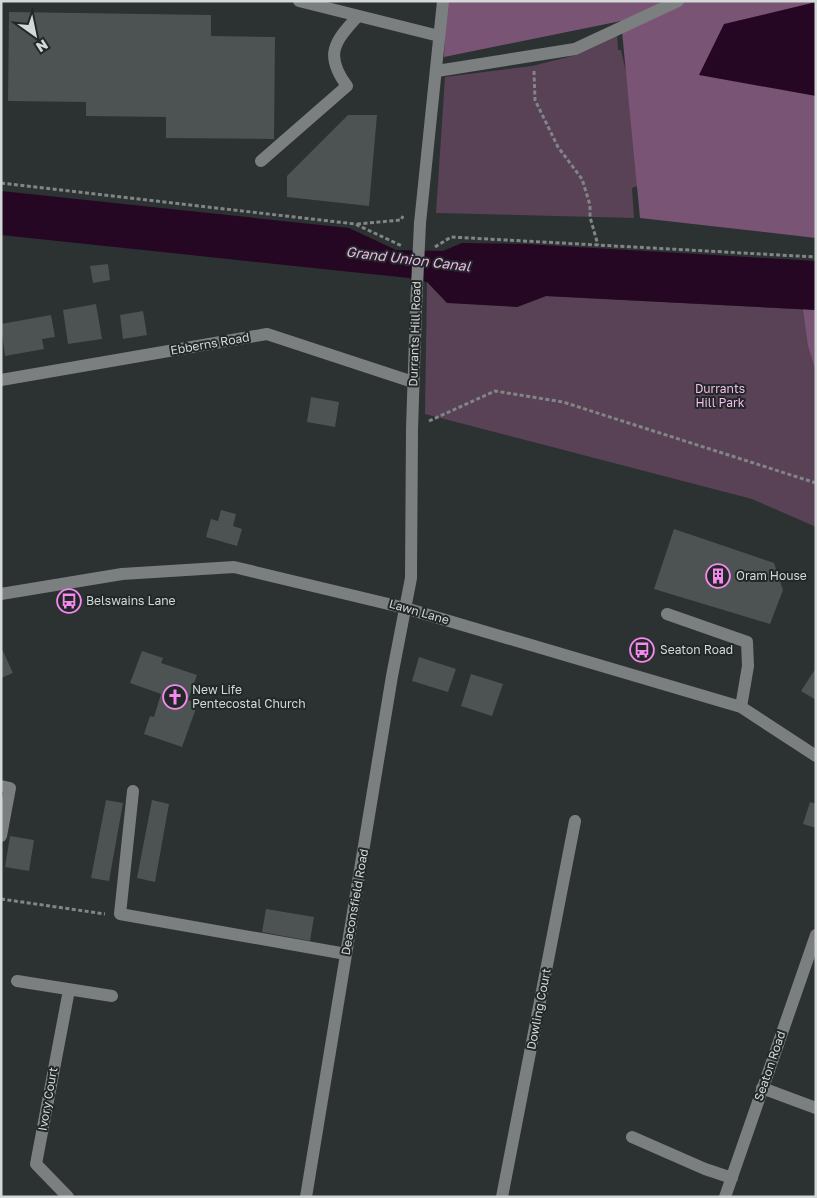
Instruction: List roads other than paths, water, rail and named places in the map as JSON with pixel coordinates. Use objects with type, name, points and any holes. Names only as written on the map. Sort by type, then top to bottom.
[{"type":"street","points":[[298,1],[439,36]]},
{"type":"street","name":"Durrants Hill Road","points":[[405,608],[411,578],[413,382],[420,222],[443,1]]},
{"type":"street","points":[[437,71],[575,49],[678,1]]},
{"type":"street","points":[[261,161],[348,86],[336,72],[334,45],[358,16]]},
{"type":"street","name":"Ebberns Road","points":[[1,380],[267,334],[413,382]]},
{"type":"street","name":"Lawn Lane","points":[[1,594],[122,574],[234,567],[405,608],[741,707],[816,756]]},
{"type":"street","name":"Deaconsfield Road","points":[[306,1197],[405,608]]},
{"type":"street","points":[[667,614],[747,642],[748,666],[741,707]]},
{"type":"street","points":[[1,786],[10,788],[1,836]]},
{"type":"street","points":[[133,791],[120,914],[346,954]]},
{"type":"street","name":"Dowling Court","points":[[502,1197],[575,821]]},
{"type":"street","name":"Seaton Road","points":[[725,1197],[816,935]]},
{"type":"street","points":[[17,981],[112,996]]},
{"type":"street","name":"Ivory Court","points":[[68,1197],[36,1164],[69,990]]},
{"type":"street","points":[[762,1088],[816,1108]]},
{"type":"street","points":[[632,1138],[705,1169],[732,1178]]},
{"type":"water","points":[[816,2],[816,96],[699,75],[724,24]]},
{"type":"water","name":"Grand Union Canal","points":[[1,191],[349,228],[396,250],[443,251],[462,243],[525,244],[816,261],[816,310],[546,296],[517,307],[447,303],[427,282],[409,278],[1,235]]},
{"type":"place","name":"Oram House","points":[[718,576]]},
{"type":"place","name":"Belswains Lane","points":[[69,601]]},
{"type":"place","name":"Seaton Road","points":[[642,650]]},
{"type":"place","name":"New Life Pentecostal Church","points":[[175,697]]},
{"type":"park label","name":"Durrants Hill Park","points":[[720,396]]}]
